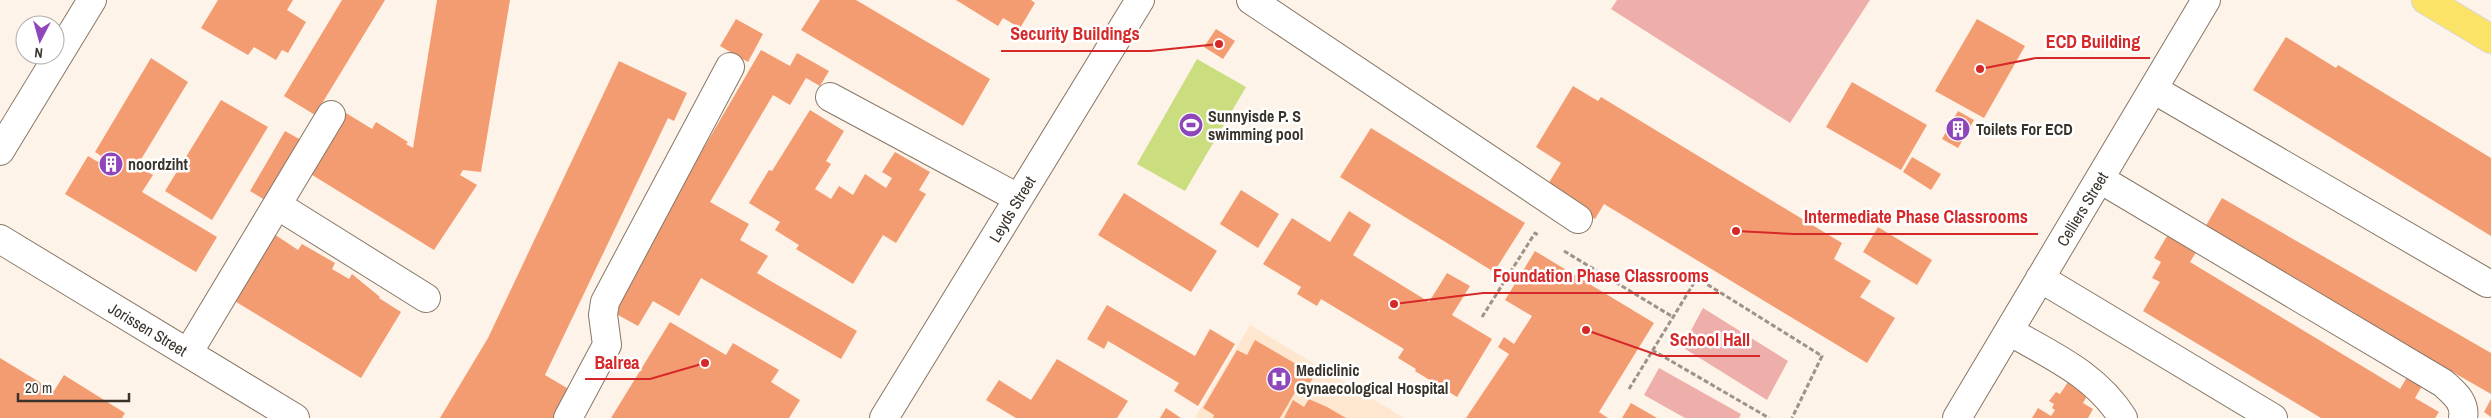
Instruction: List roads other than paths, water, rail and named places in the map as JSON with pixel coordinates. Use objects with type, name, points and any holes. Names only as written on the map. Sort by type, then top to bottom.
[{"type":"main road","points":[[2426,0],[2491,39]]},
{"type":"street","points":[[0,151],[92,0]]},
{"type":"street","name":"Leyds Street","points":[[884,418],[1140,0]]},
{"type":"street","points":[[1251,0],[1578,219]]},
{"type":"street","name":"Celliers Street","points":[[1957,418],[2206,0]]},
{"type":"street","points":[[568,418],[607,345],[603,315],[605,302],[730,67]]},
{"type":"street","points":[[2153,90],[2487,283]]},
{"type":"street","points":[[830,97],[1018,198]]},
{"type":"street","points":[[188,353],[330,116]]},
{"type":"street","points":[[2100,179],[2443,383],[2459,398],[2464,412],[2463,418]]},
{"type":"street","points":[[277,205],[426,298]]},
{"type":"street","name":"Jorissen Street","points":[[0,239],[295,418]]},
{"type":"street","points":[[2040,278],[2273,418]]},
{"type":"street","points":[[2009,331],[2084,374],[2100,388],[2123,418]]},
{"type":"place","name":"Security Buildings","points":[[1219,44]]},
{"type":"place","name":"ECD Building","points":[[1980,69]]},
{"type":"place","name":"Sunnyisde P. S swimming pool","points":[[1191,125]]},
{"type":"place","name":"Toilets For ECD","points":[[1958,129]]},
{"type":"place","name":"noordziht","points":[[111,164]]},
{"type":"place","name":"Intermediate Phase Classrooms","points":[[1736,231]]},
{"type":"place","name":"Foundation Phase Classrooms","points":[[1394,304]]},
{"type":"place","name":"School Hall","points":[[1586,330]]},
{"type":"place","name":"Balrea","points":[[705,363]]},
{"type":"place","name":"Mediclinic Gynaecological Hospital","points":[[1279,379]]}]
